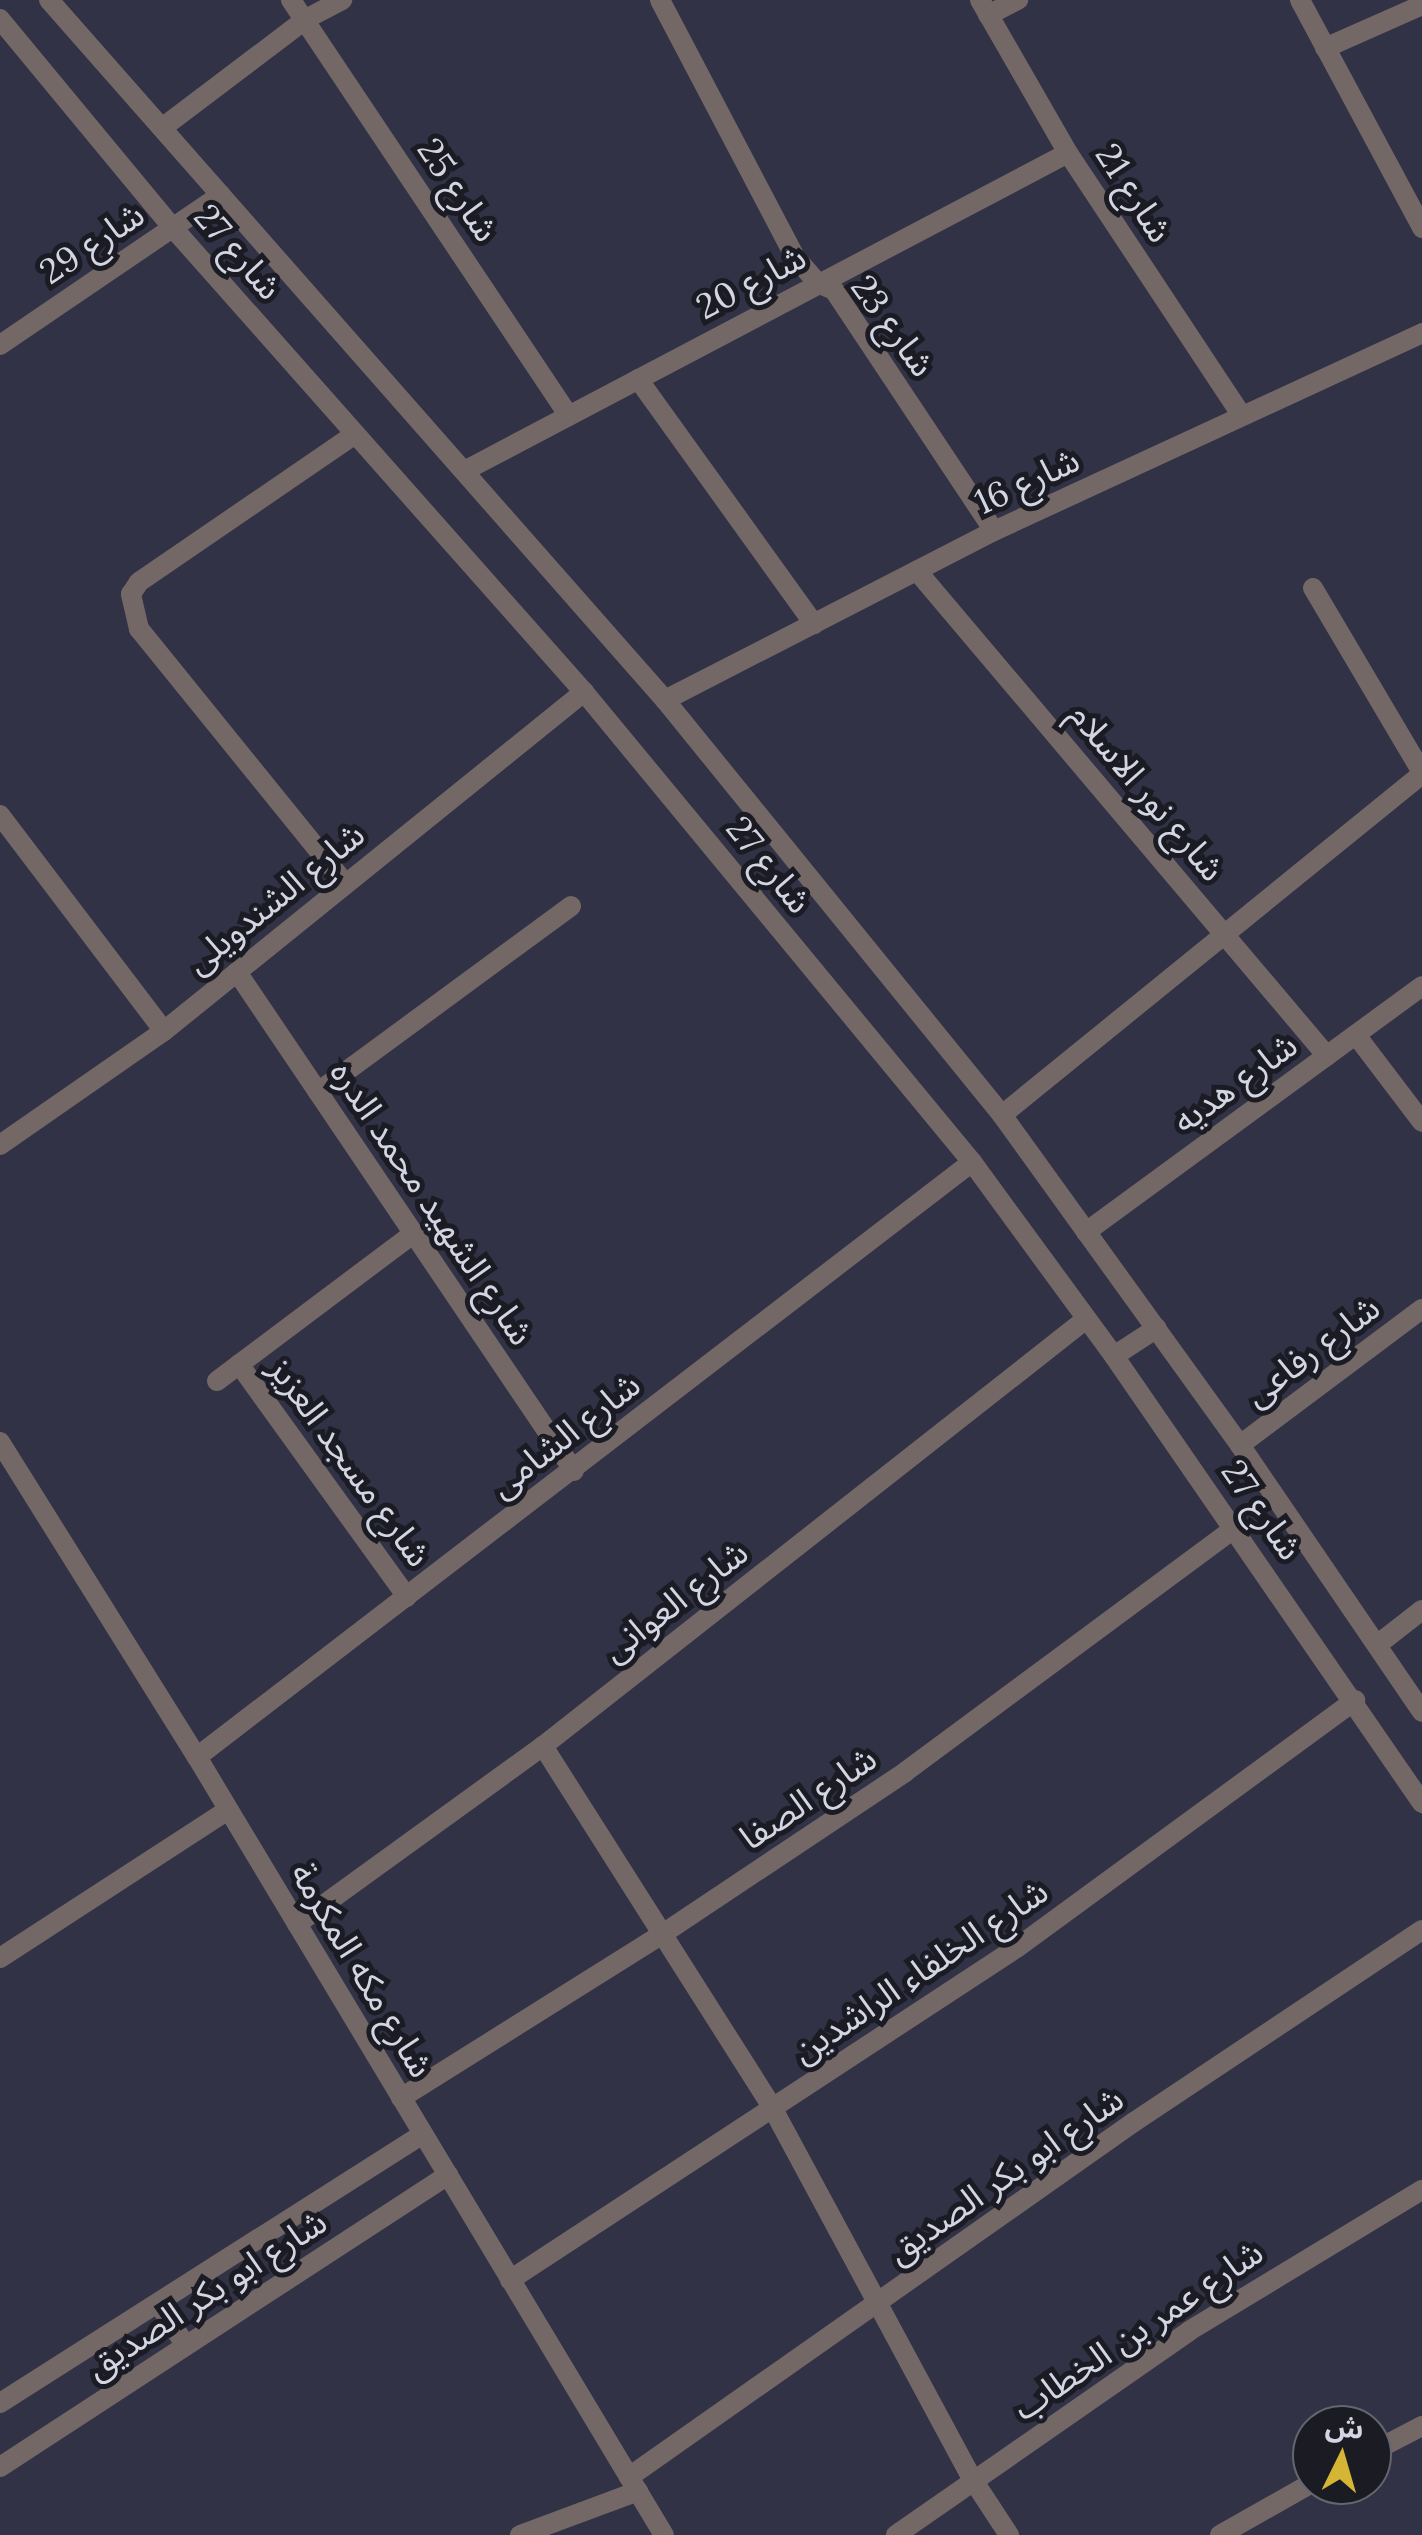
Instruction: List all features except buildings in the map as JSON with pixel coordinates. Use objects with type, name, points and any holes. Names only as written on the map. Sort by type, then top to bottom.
[{"type":"street","name":"شارع 27","points":[[48,0],[665,700],[1002,1116],[1240,1445],[1422,1712]]},
{"type":"street","name":"شارع 25","points":[[292,0],[569,416]]},
{"type":"street","points":[[162,128],[306,20],[342,0]]},
{"type":"street","name":"شارع 23","points":[[660,0],[794,257],[818,284],[834,290],[994,531]]},
{"type":"street","points":[[984,8],[1018,0]]},
{"type":"street","points":[[1300,0],[1422,228]]},
{"type":"street","points":[[1325,48],[1422,5]]},
{"type":"street","name":"شارع 21","points":[[984,8],[1068,153],[1242,416]]},
{"type":"street","name":"شارع 27","points":[[0,19],[173,228],[584,692],[972,1162],[1114,1356],[1355,1700],[1422,1803]]},
{"type":"street","name":"شارع 20","points":[[466,470],[1068,153]]},
{"type":"street","name":"شارع 29","points":[[0,345],[221,195]]},
{"type":"street","name":"شارع 16","points":[[665,700],[994,531],[1422,333]]},
{"type":"street","points":[[638,379],[814,624]]},
{"type":"street","points":[[344,882],[138,629],[131,594],[138,582],[355,434]]},
{"type":"street","name":"شارع نور الاسلام","points":[[917,571],[1327,1056]]},
{"type":"street","points":[[1002,1116],[1420,766],[1313,588]]},
{"type":"street","name":"شارع الشندويلى","points":[[0,1146],[164,1031],[584,692]]},
{"type":"street","points":[[0,815],[164,1031]]},
{"type":"street","points":[[318,1092],[571,906]]},
{"type":"street","name":"شارع الشهيد محمد الدره","points":[[236,972],[574,1470]]},
{"type":"street","name":"شارع هديه","points":[[1086,1232],[1422,986]]},
{"type":"street","points":[[1356,1034],[1422,1122]]},
{"type":"street","name":"شارع الشامى","points":[[197,1757],[972,1162]]},
{"type":"street","points":[[217,1381],[414,1234]]},
{"type":"street","name":"شارع رفاعى","points":[[1240,1445],[1422,1308]]},
{"type":"street","name":"شارع العوانى","points":[[297,1924],[543,1746],[1085,1320]]},
{"type":"street","points":[[1114,1356],[1157,1328]]},
{"type":"street","name":"شارع مسجد العزيز","points":[[239,1364],[407,1597]]},
{"type":"street","name":"شارع مكه المكرمة","points":[[0,1442],[197,1757],[664,2535]]},
{"type":"street","name":"شارع الصفا","points":[[401,2098],[664,1932],[905,1772],[1234,1528]]},
{"type":"street","points":[[1376,1644],[1422,1610]]},
{"type":"street","name":"شارع الخلفاء الراشدين","points":[[510,2280],[1018,1947],[1355,1700]]},
{"type":"street","points":[[543,1746],[773,2109],[973,2480],[1009,2535]]},
{"type":"street","points":[[0,1958],[228,1810]]},
{"type":"street","name":"شارع ابو بكر الصديق","points":[[520,2535],[633,2484],[1134,2122],[1422,1930]]},
{"type":"street","name":"شارع ابو بكر الصديق","points":[[0,2403],[423,2134]]},
{"type":"street","name":"شارع ابو بكر الصديق","points":[[0,2467],[448,2175]]},
{"type":"street","name":"شارع عمر بن الخطاب","points":[[896,2535],[1189,2331],[1422,2190]]},
{"type":"street","points":[[158,2303],[186,2346]]},
{"type":"street","points":[[1392,2442],[1422,2426]]},
{"type":"street","points":[[1220,2535],[1292,2494]]}]
